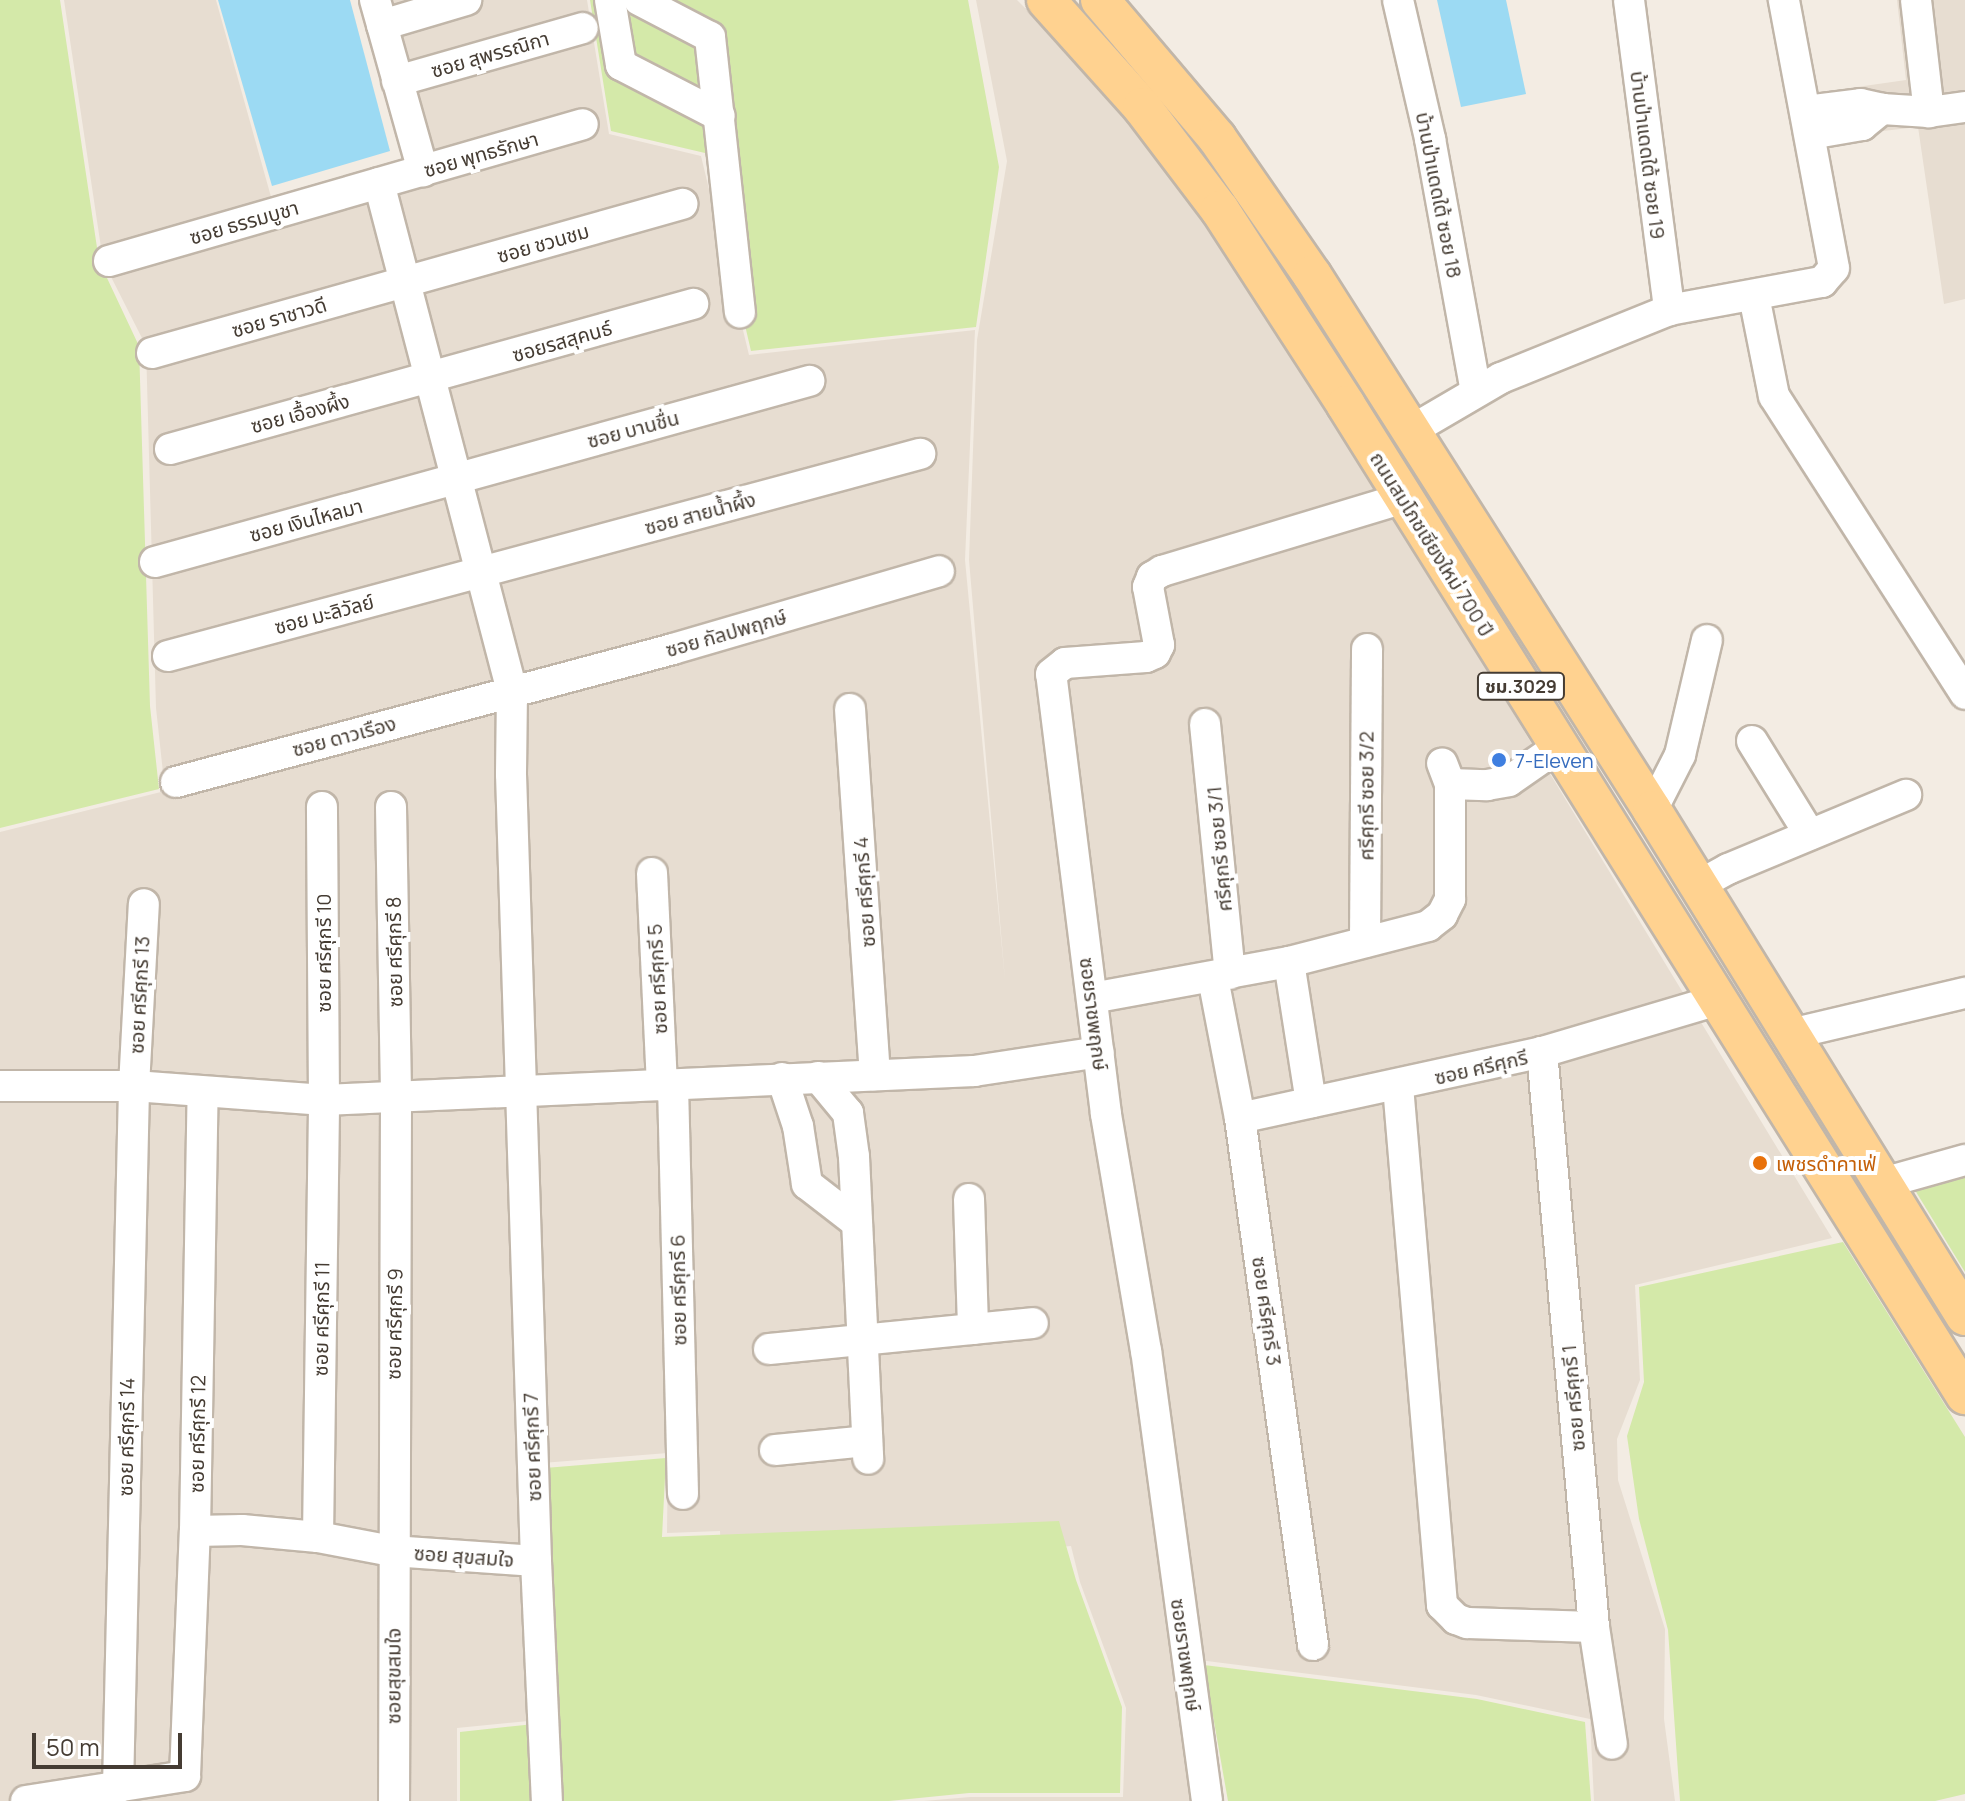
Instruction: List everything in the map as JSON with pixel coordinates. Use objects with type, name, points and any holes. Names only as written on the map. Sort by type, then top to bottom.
[{"type":"main road","name":"ถนนสมโภชเชียงใหม่ 700 ปี","points":[[1046,0],[1142,107],[1220,210],[1404,498],[1965,1395]]},
{"type":"main road","name":"ชม.3029","points":[[1100,0],[1217,138],[1312,275],[1652,810],[1965,1316]]},
{"type":"street","points":[[423,171],[378,12],[466,0]]},
{"type":"street","points":[[610,0],[621,65],[720,116]]},
{"type":"street","points":[[639,0],[710,37],[740,312]]},
{"type":"street","name":"บ้านป่าแดดใต้ ซอย 18","points":[[1398,0],[1430,139],[1476,391]]},
{"type":"street","name":"บ้านป่าแดดใต้ ซอย 19","points":[[1629,0],[1669,310]]},
{"type":"street","points":[[1412,430],[1476,391],[1669,310],[1822,282],[1834,268],[1784,0]]},
{"type":"street","points":[[1916,0],[1929,112]]},
{"type":"street","name":"ซอย สุพรรณิกา","points":[[397,81],[583,28]]},
{"type":"street","points":[[1808,123],[1862,125],[1882,109],[1929,112],[1965,107]]},
{"type":"street","name":"ซอย พุทธรักษา","points":[[379,183],[583,124]]},
{"type":"street","name":"ซอย ธรรมบูชา","points":[[109,261],[379,183]]},
{"type":"street","name":"ซอย ศรีศุกรี 7","points":[[379,183],[512,691],[511,774],[536,1561],[547,1801]]},
{"type":"street","name":"ซอย ชวนชม","points":[[405,282],[682,204]]},
{"type":"street","name":"ซอย ราชาวดี","points":[[152,353],[405,282]]},
{"type":"street","points":[[1754,296],[1774,396],[1965,694]]},
{"type":"street","name":"ซอยรสสุคนธ์","points":[[430,377],[693,304]]},
{"type":"street","name":"ซอย เอื้องผึ้ง","points":[[170,449],[430,377]]},
{"type":"street","name":"ซอย บานชื่น","points":[[456,478],[809,381]]},
{"type":"street","name":"ซอย สายน้ำผึ้ง","points":[[481,573],[920,454]]},
{"type":"street","name":"ซอย เงินไหลมา","points":[[155,562],[456,478]]},
{"type":"street","name":"ซอยราชพฤกษ์","points":[[1207,1801],[1146,1351],[1099,1052],[1051,674],[1065,663],[1146,657],[1155,653],[1159,645],[1148,587],[1152,577],[1162,571],[1404,498]]},
{"type":"street","name":"ซอย กัลปพฤกษ์","points":[[512,691],[673,649],[939,571]]},
{"type":"street","name":"ซอย มะลิวัลย์","points":[[168,656],[481,573]]},
{"type":"street","points":[[1652,810],[1680,755],[1707,640]]},
{"type":"street","name":"ศรีศุกรี ซอย 3/2","points":[[1365,942],[1367,649]]},
{"type":"street","name":"ซอย ดาวเรือง","points":[[176,782],[512,691]]},
{"type":"street","name":"ซอย ศรีศุกรี 4","points":[[850,709],[875,1075]]},
{"type":"street","name":"ศรีศุกรี ซอย 3/1","points":[[1205,724],[1222,976]]},
{"type":"street","points":[[1752,741],[1810,835]]},
{"type":"street","points":[[1092,998],[1289,962],[1428,926],[1442,915],[1450,899],[1446,773],[1487,785],[1509,781],[1558,747]]},
{"type":"street","points":[[1699,885],[1728,869],[1906,795]]},
{"type":"street","name":"ซอย ศรีศุกรี 10","points":[[322,807],[324,1100]]},
{"type":"street","name":"ซอย ศรีศุกรี 8","points":[[391,807],[396,1098]]},
{"type":"street","name":"ซอย ศรีศุกรี 5","points":[[652,873],[668,1085]]},
{"type":"street","name":"ซอย ศรีศุกรี 13","points":[[134,1086],[144,904]]},
{"type":"street","points":[[1289,962],[1311,1102]]},
{"type":"street","name":"ซอย ศรีศุกรี 3","points":[[1222,976],[1313,1645]]},
{"type":"street","points":[[1791,1034],[1965,993]]},
{"type":"street","name":"ซอย ศรีศุกรี","points":[[1240,1118],[1398,1086],[1542,1052],[1717,1000]]},
{"type":"street","points":[[0,1086],[134,1086],[324,1100],[396,1098],[985,1070],[1099,1052]]},
{"type":"street","name":"ซอย ศรีศุกรี 1","points":[[1542,1052],[1594,1627],[1612,1744]]},
{"type":"street","points":[[775,1450],[868,1450],[848,1113],[818,1077]]},
{"type":"street","points":[[782,1078],[798,1126],[807,1184],[856,1222]]},
{"type":"street","name":"ซอย ศรีศุกรี 6","points":[[668,1085],[683,1494]]},
{"type":"street","name":"ซอย ศรีศุกรี 14","points":[[118,1788],[134,1086]]},
{"type":"street","points":[[1398,1086],[1442,1605],[1456,1619],[1467,1623],[1594,1627]]},
{"type":"street","name":"ซอย ศรีศุกรี 12","points":[[118,1788],[185,1776],[195,1531],[203,1092]]},
{"type":"street","name":"ซอย ศรีศุกรี 9","points":[[392,1551],[396,1098]]},
{"type":"street","name":"ซอย ศรีศุกรี 11","points":[[318,1537],[324,1100]]},
{"type":"street","points":[[1883,1183],[1965,1160]]},
{"type":"street","points":[[969,1199],[973,1329]]},
{"type":"street","points":[[769,1349],[1033,1323]]},
{"type":"street","name":"ซอย สุขสมใจ","points":[[195,1531],[242,1530],[318,1537],[392,1551],[536,1561]]},
{"type":"street","name":"ซอยสุขสมใจ","points":[[392,1551],[394,1801]]},
{"type":"street","points":[[26,1801],[118,1788]]},
{"type":"shaded area","points":[[64,0],[216,0],[273,204],[412,164],[366,0],[587,0],[609,134],[701,156],[749,355],[975,330],[965,560],[1005,980],[969,560],[977,340],[1007,161],[976,0],[1017,0],[1114,97],[1261,306],[1408,540],[1832,1238],[1635,1285],[1640,1380],[1617,1439],[1618,1480],[1665,1629],[1664,1719],[1675,1801],[1594,1801],[1590,1719],[1476,1695],[1199,1660],[1219,1801],[924,1801],[970,1797],[1123,1797],[1126,1708],[1080,1582],[1071,1546],[722,1575],[720,1531],[667,1533],[668,1453],[542,1463],[549,1719],[457,1728],[457,1801],[0,1801],[0,832],[165,791],[156,708],[146,346],[103,261]]},
{"type":"shaded area","points":[[1897,0],[1965,0],[1965,299],[1944,304],[1918,127],[1830,137],[1822,92],[1906,80]]},
{"type":"green space","points":[[0,0],[60,0],[99,261],[139,346],[150,706],[159,789],[0,828]]},
{"type":"green space","points":[[590,0],[968,0],[999,167],[976,327],[751,351],[705,153],[611,131]]},
{"type":"green space","points":[[1965,1167],[1965,1272],[1910,1182]]},
{"type":"green space","points":[[1843,1242],[1965,1437],[1965,1794],[1935,1801],[1680,1801],[1668,1630],[1639,1519],[1627,1436],[1644,1382],[1639,1287]]},
{"type":"green space","points":[[666,1458],[662,1537],[1059,1521],[1076,1580],[1122,1707],[1120,1793],[969,1793],[889,1801],[460,1801],[460,1732],[553,1722],[545,1468]]},
{"type":"green space","points":[[1204,1665],[1477,1699],[1585,1722],[1591,1801],[1228,1801]]},
{"type":"water","points":[[218,0],[350,0],[390,151],[272,186]]},
{"type":"water","points":[[1437,0],[1506,0],[1526,94],[1461,107]]},
{"type":"place","name":"7-Eleven","points":[[1499,760]]},
{"type":"place","name":"เพชรดำคาเฟ่","points":[[1760,1163]]}]
